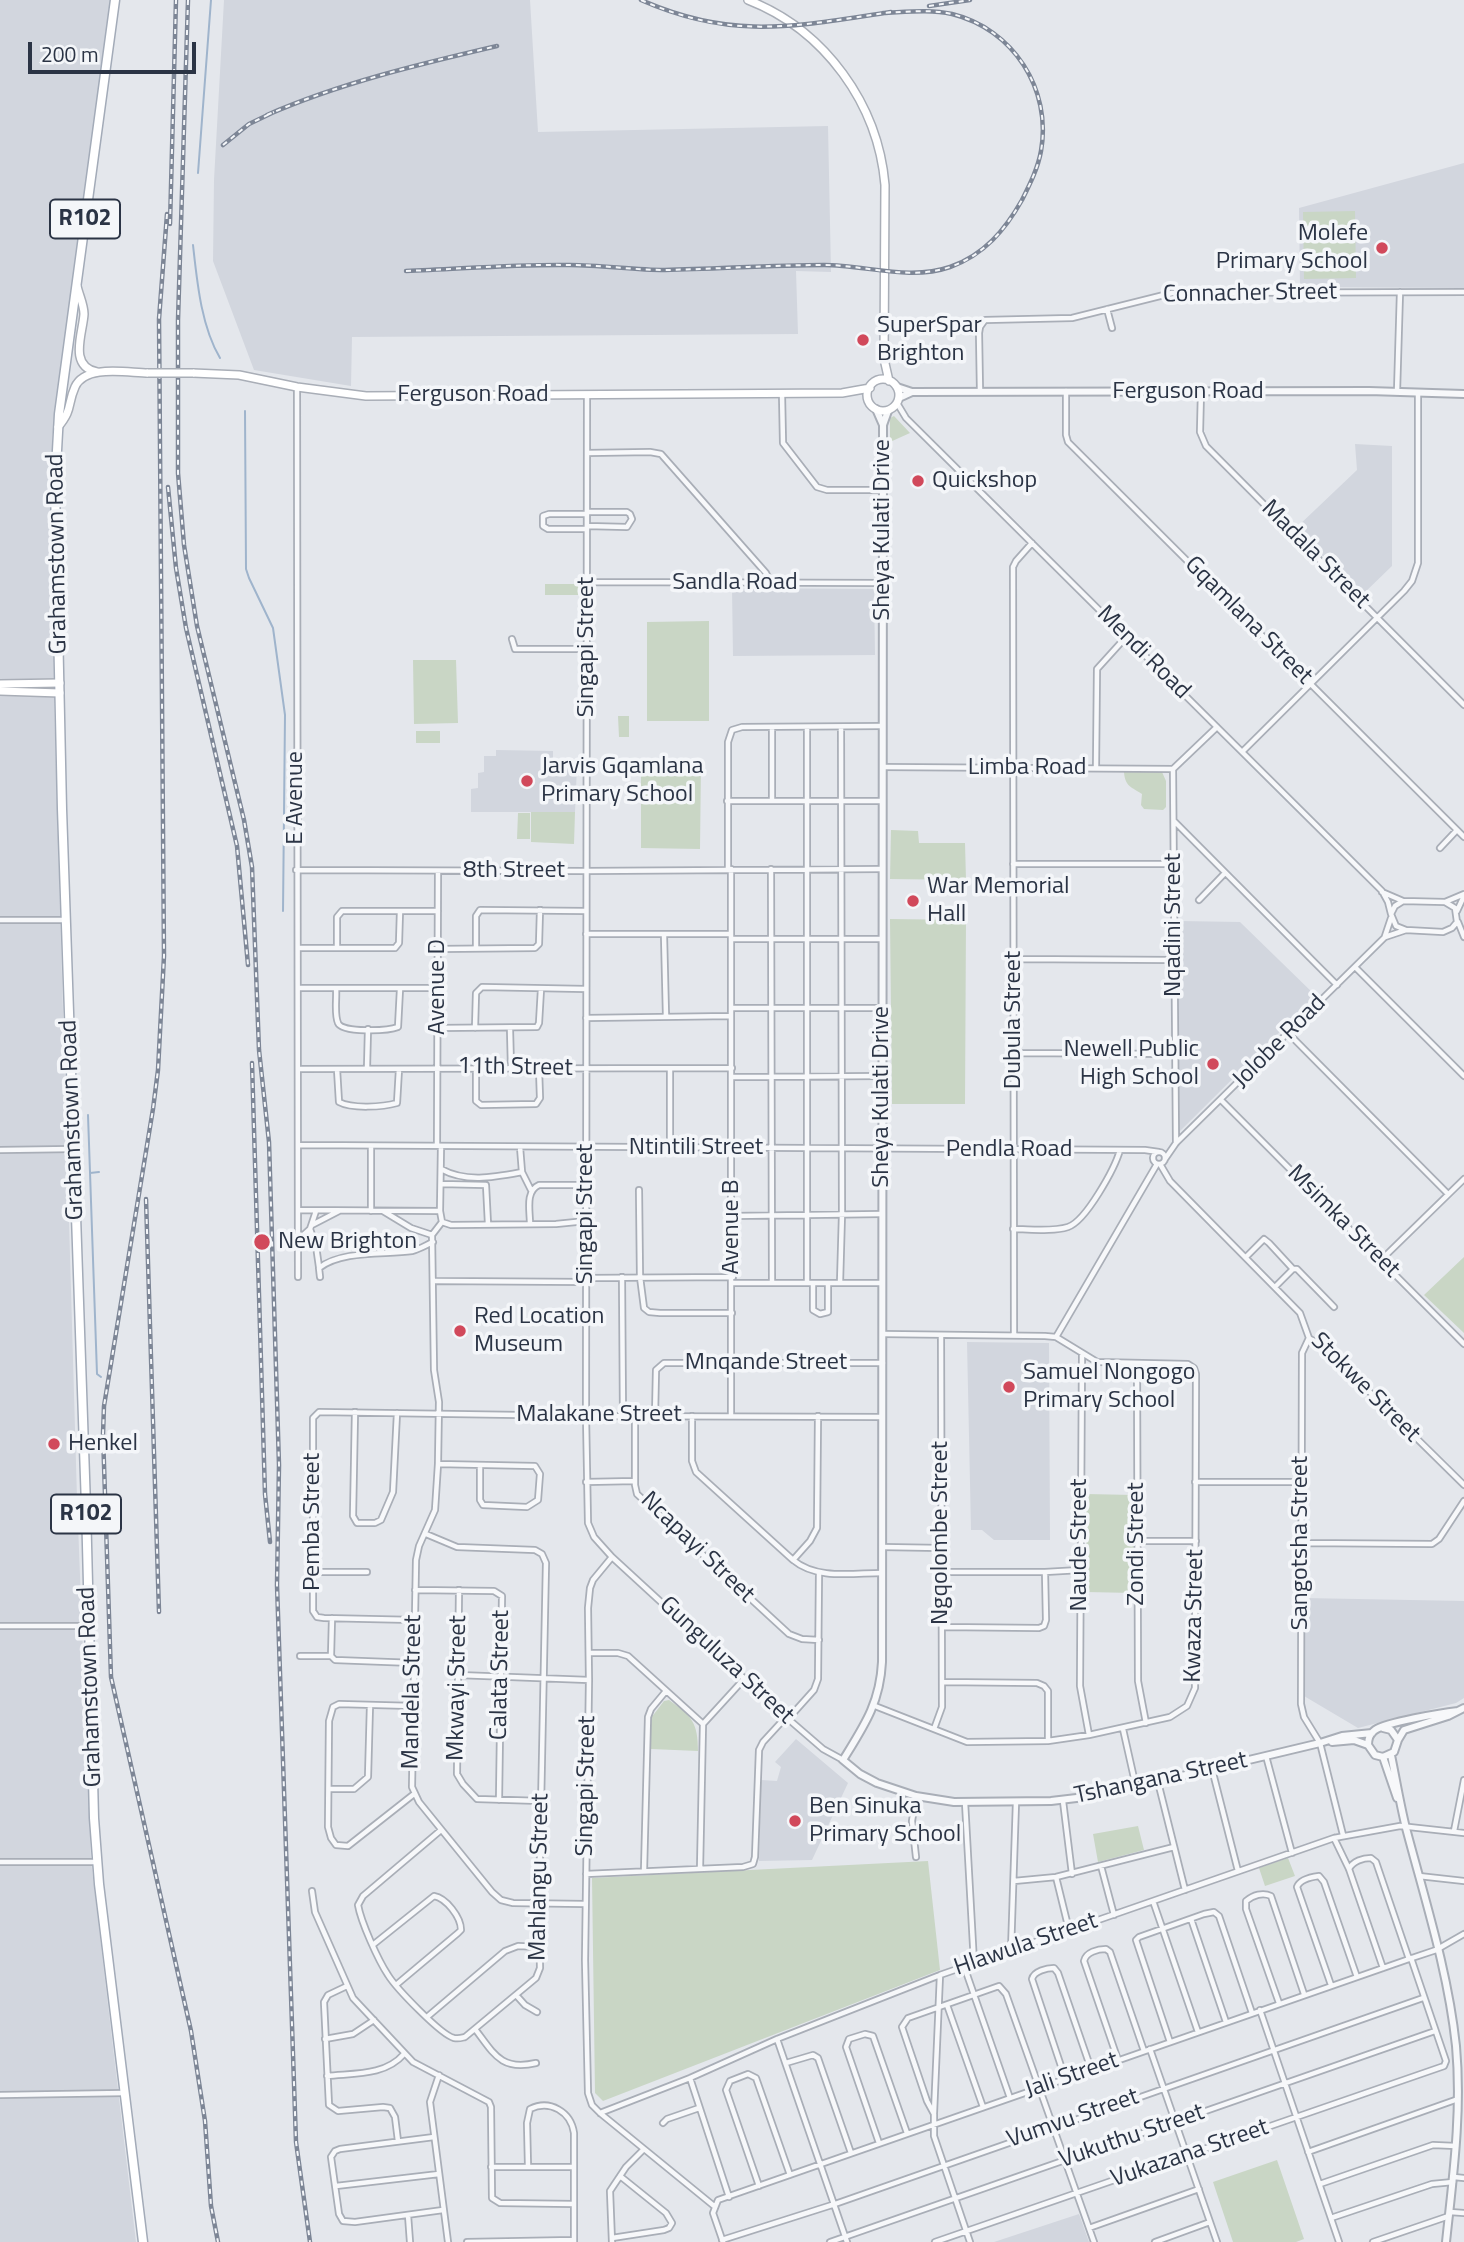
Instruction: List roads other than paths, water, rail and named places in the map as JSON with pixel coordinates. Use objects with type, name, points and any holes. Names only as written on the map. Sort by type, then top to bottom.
[{"type":"main road","name":"Grahamstown Road","points":[[115,0],[58,427],[55,487],[65,920],[97,1862],[142,2242]]},
{"type":"main road","points":[[748,0],[787,20],[823,49],[847,78],[871,123],[882,160],[886,195],[884,359],[889,380],[897,387],[898,400],[888,410],[876,410],[868,400],[871,386],[884,359]]},
{"type":"main road","points":[[76,285],[84,313],[80,357],[89,370],[98,372]]},
{"type":"main road","points":[[58,427],[69,413],[77,382],[98,372]]},
{"type":"main road","name":"Ferguson Road","points":[[98,372],[239,374],[297,387],[366,396],[782,394],[850,392],[871,386]]},
{"type":"main road","points":[[871,386],[881,380],[889,380]]},
{"type":"main road","name":"Ferguson Road","points":[[850,392],[868,400]]},
{"type":"main road","points":[[0,684],[60,683]]},
{"type":"main road","points":[[0,691],[60,693]]},
{"type":"street","points":[[1397,394],[1400,292]]},
{"type":"street","name":"Connacher Street","points":[[980,391],[979,333],[985,320],[1072,318],[1172,293],[1464,292]]},
{"type":"street","points":[[1107,309],[1112,328]]},
{"type":"street","name":"E Avenue","points":[[297,387],[298,1277]]},
{"type":"street","name":"Ferguson Road","points":[[897,387],[912,392],[1369,391],[1397,394],[1464,394]]},
{"type":"street","name":"Gqamlana Street","points":[[1066,391],[1066,435],[1069,442],[1464,837]]},
{"type":"street","name":"Madala Street","points":[[1200,391],[1200,432],[1206,446],[1464,705]]},
{"type":"street","name":"Ferguson Road","points":[[898,400],[912,392]]},
{"type":"street","name":"Singapi Street","points":[[587,394],[586,1514],[590,1531],[612,1557],[602,1567],[590,1588],[587,1608],[589,1680],[585,1904],[588,2093],[600,2113]]},
{"type":"street","points":[[782,394],[783,443],[817,487],[827,490],[883,490]]},
{"type":"street","points":[[1243,751],[1409,586],[1418,563],[1418,394]]},
{"type":"street","name":"Mendi Road","points":[[898,400],[904,416]]},
{"type":"street","name":"Sheya Kulati Drive","points":[[876,410],[883,425]]},
{"type":"street","name":"Mendi Road","points":[[888,410],[904,416],[1243,751],[1381,891],[1388,902],[1391,916]]},
{"type":"street","name":"Sheya Kulati Drive","points":[[843,1760],[875,1706],[882,1675],[883,425],[888,410]]},
{"type":"street","points":[[587,453],[650,452],[664,456],[766,573],[771,583]]},
{"type":"street","points":[[627,512],[632,519],[627,527],[548,529],[542,522],[543,516],[548,514],[587,513],[627,512]]},
{"type":"street","name":"Dubula Street","points":[[1014,1335],[1013,567],[1032,543]]},
{"type":"street","name":"Sandla Road","points":[[587,582],[883,583]]},
{"type":"street","points":[[1096,768],[1097,669],[1126,637]]},
{"type":"street","points":[[512,639],[515,649],[587,649]]},
{"type":"street","points":[[772,801],[772,727],[882,726]]},
{"type":"street","name":"Avenue B","points":[[732,1416],[732,1008],[728,742],[732,730],[738,727],[772,727]]},
{"type":"street","points":[[807,727],[807,1214],[810,1283],[813,1310],[817,1314],[824,1314],[828,1310],[828,1283]]},
{"type":"street","points":[[839,1283],[842,1214],[841,727]]},
{"type":"street","points":[[1172,769],[1217,727]]},
{"type":"street","name":"Limba Road","points":[[882,767],[1172,769]]},
{"type":"street","name":"Nqadini Street","points":[[1172,769],[1175,1144]]},
{"type":"street","points":[[727,801],[882,800]]},
{"type":"street","points":[[1174,820],[1337,985]]},
{"type":"street","points":[[1440,848],[1457,830]]},
{"type":"street","points":[[1013,864],[1174,864]]},
{"type":"street","points":[[771,869],[772,1283]]},
{"type":"street","name":"8th Street","points":[[296,870],[882,869]]},
{"type":"street","name":"Avenue D","points":[[438,871],[438,1067],[442,1223]]},
{"type":"street","points":[[1199,900],[1225,873]]},
{"type":"street","name":"Mendi Road","points":[[1381,891],[1403,901]]},
{"type":"street","points":[[1406,930],[1396,926],[1391,916],[1395,906],[1403,901],[1445,902],[1464,895]]},
{"type":"street","points":[[1463,937],[1457,912],[1464,895]]},
{"type":"street","points":[[1445,902],[1457,912]]},
{"type":"street","points":[[438,949],[537,948],[540,910]]},
{"type":"street","points":[[298,948],[397,947],[400,939],[400,911]]},
{"type":"street","points":[[337,948],[337,917],[341,912],[438,911]]},
{"type":"street","points":[[476,948],[478,912],[586,911]]},
{"type":"street","name":"Jolobe Road","points":[[1385,937],[1391,916]]},
{"type":"street","points":[[0,920],[65,920]]},
{"type":"street","points":[[1448,931],[1457,920]]},
{"type":"street","name":"Jolobe Road","points":[[1156,1162],[1165,1159],[1175,1144],[1385,937],[1406,930],[1448,931],[1463,937]]},
{"type":"street","points":[[586,934],[882,939]]},
{"type":"street","points":[[664,935],[666,1016]]},
{"type":"street","points":[[1014,959],[1173,960]]},
{"type":"street","points":[[1355,967],[1464,1076]]},
{"type":"street","points":[[298,988],[438,988]]},
{"type":"street","points":[[337,988],[337,1020],[344,1029],[398,1027],[400,989]]},
{"type":"street","points":[[475,1028],[476,993],[480,988],[586,989]]},
{"type":"street","points":[[438,1028],[510,1029],[538,1026],[541,989]]},
{"type":"street","points":[[732,1008],[882,1008]]},
{"type":"street","points":[[586,1018],[731,1016]]},
{"type":"street","points":[[367,1068],[368,1029]]},
{"type":"street","points":[[510,1029],[511,1068]]},
{"type":"street","points":[[1288,1033],[1448,1195]]},
{"type":"street","points":[[1014,1053],[1174,1054]]},
{"type":"street","points":[[475,1068],[477,1101],[481,1105],[536,1104],[540,1098],[539,1069]]},
{"type":"street","name":"11th Street","points":[[298,1069],[732,1068]]},
{"type":"street","points":[[337,1069],[339,1102],[342,1105],[358,1105],[397,1103],[400,1069]]},
{"type":"street","points":[[670,1069],[670,1147]]},
{"type":"street","points":[[732,1077],[883,1076]]},
{"type":"street","name":"Msimka Street","points":[[1221,1100],[1464,1344]]},
{"type":"street","name":"Ntintili Street","points":[[299,1144],[883,1149]]},
{"type":"street","name":"Jolobe Road","points":[[1159,1152],[1175,1144]]},
{"type":"street","points":[[371,1211],[372,1146]]},
{"type":"street","points":[[520,1147],[522,1172],[531,1190],[530,1224]]},
{"type":"street","points":[[0,1150],[74,1149]]},
{"type":"street","name":"Pendla Road","points":[[883,1149],[1159,1152]]},
{"type":"street","points":[[1013,1229],[1067,1227],[1078,1221],[1116,1164],[1120,1150]]},
{"type":"street","name":"Pendla Road","points":[[1134,1150],[1145,1153],[1156,1162]]},
{"type":"street","points":[[1056,1338],[1156,1162],[1155,1153],[1164,1154],[1165,1159]]},
{"type":"street","name":"Stokwe Street","points":[[1156,1162],[1170,1181],[1302,1316],[1309,1338],[1329,1352],[1464,1485]]},
{"type":"street","points":[[441,1169],[455,1175],[491,1177],[522,1172]]},
{"type":"street","points":[[449,1184],[455,1175]]},
{"type":"street","points":[[1381,1261],[1464,1179]]},
{"type":"street","points":[[441,1184],[486,1185],[488,1224]]},
{"type":"street","points":[[531,1190],[539,1185],[586,1185]]},
{"type":"street","points":[[639,1191],[642,1305],[649,1312],[732,1313]]},
{"type":"street","points":[[299,1210],[440,1211]]},
{"type":"street","points":[[316,1211],[311,1227],[320,1277]]},
{"type":"street","points":[[299,1239],[311,1227],[339,1211]]},
{"type":"street","points":[[382,1211],[411,1228],[432,1235],[442,1223],[586,1222]]},
{"type":"street","points":[[732,1216],[882,1214]]},
{"type":"street","name":"Mandela Street","points":[[432,1235],[435,1370],[439,1396],[438,1464],[436,1504],[417,1552],[410,1780],[414,1794],[497,1898],[513,1903],[585,1904]]},
{"type":"street","points":[[1245,1257],[1266,1239],[1293,1269],[1297,1269],[1334,1307]]},
{"type":"street","points":[[319,1268],[331,1261],[366,1254],[417,1250],[433,1242]]},
{"type":"street","points":[[1275,1287],[1293,1269]]},
{"type":"street","points":[[622,1277],[623,1416]]},
{"type":"street","points":[[435,1281],[640,1277],[772,1283],[882,1283]]},
{"type":"street","points":[[883,1334],[1056,1338],[1097,1362],[1137,1364]]},
{"type":"street","name":"Ngqolombe Street","points":[[933,1729],[941,1710],[942,1682],[941,1335]]},
{"type":"street","name":"Sangotsha Street","points":[[1309,1338],[1302,1353],[1301,1704],[1304,1717],[1320,1743],[1343,1835]]},
{"type":"street","name":"Naude Street","points":[[1082,1354],[1080,1686],[1089,1735]]},
{"type":"street","name":"Mnqande Street","points":[[655,1416],[655,1373],[664,1363],[883,1363]]},
{"type":"street","name":"Kwaza Street","points":[[875,1706],[967,1742],[1048,1741],[1089,1735],[1146,1723],[1179,1713],[1187,1706],[1194,1693],[1194,1368],[1188,1364],[1137,1364]]},
{"type":"street","name":"Zondi Street","points":[[1137,1364],[1138,1681],[1146,1723]]},
{"type":"street","points":[[355,1412],[354,1516],[357,1523],[366,1524],[381,1520],[392,1497],[397,1413]]},
{"type":"street","name":"Malakane Street","points":[[316,1413],[883,1417]]},
{"type":"street","name":"Pemba Street","points":[[316,1413],[313,1418],[313,1611],[319,1618],[415,1620]]},
{"type":"street","name":"Ncapayi Street","points":[[635,1416],[637,1494],[786,1632],[797,1638],[819,1640]]},
{"type":"street","points":[[692,1416],[692,1461],[696,1472],[802,1568],[819,1573],[882,1573]]},
{"type":"street","points":[[793,1560],[810,1541],[818,1521],[818,1416]]},
{"type":"street","points":[[438,1464],[535,1466],[540,1474],[538,1500],[524,1507],[484,1505],[480,1500],[480,1465]]},
{"type":"street","points":[[586,1482],[635,1481]]},
{"type":"street","points":[[1195,1482],[1302,1482]]},
{"type":"street","points":[[1302,1543],[1429,1544],[1439,1539],[1464,1501]]},
{"type":"street","name":"Mahlangu Street","points":[[426,1534],[457,1547],[536,1550],[542,1554],[546,1563],[539,1973],[475,2029]]},
{"type":"street","points":[[1138,1541],[1195,1541]]},
{"type":"street","points":[[882,1547],[941,1548]]},
{"type":"street","name":"Gunguluza Street","points":[[612,1557],[787,1718],[823,1749],[843,1760]]},
{"type":"street","points":[[942,1572],[1080,1570]]},
{"type":"street","points":[[313,1572],[367,1572]]},
{"type":"street","points":[[942,1627],[1041,1628],[1046,1620],[1045,1572]]},
{"type":"street","points":[[586,1874],[743,1867],[752,1864],[755,1857],[759,1750],[763,1742],[814,1690],[817,1683],[819,1573]]},
{"type":"street","name":"Calata Street","points":[[415,1590],[497,1592],[502,1596],[499,1800]]},
{"type":"street","name":"Mkwayi Street","points":[[460,1590],[457,1774],[477,1799],[541,1801]]},
{"type":"street","points":[[331,1656],[332,1618]]},
{"type":"street","points":[[0,1626],[89,1626]]},
{"type":"street","points":[[589,1653],[618,1653],[628,1657],[703,1724]]},
{"type":"street","points":[[300,1656],[414,1663]]},
{"type":"street","points":[[458,1675],[589,1680]]},
{"type":"street","points":[[699,1868],[703,1724],[744,1678]]},
{"type":"street","points":[[942,1682],[1037,1683],[1044,1686],[1048,1691],[1048,1741]]},
{"type":"street","points":[[644,1871],[648,1717],[666,1691]]},
{"type":"street","points":[[412,1706],[339,1704],[332,1707],[328,1827],[331,1838],[340,1846],[348,1846],[414,1794]]},
{"type":"street","points":[[329,1789],[354,1790],[368,1777],[370,1705]]},
{"type":"street","points":[[1403,1813],[1383,1758],[1372,1752],[1368,1745],[1371,1733],[1461,1710]]},
{"type":"street","points":[[1383,1758],[1397,1749],[1398,1740],[1404,1730],[1461,1710]]},
{"type":"street","points":[[1124,1728],[1136,1787]]},
{"type":"street","points":[[1383,1728],[1394,1732],[1398,1740]]},
{"type":"street","name":"Tshangana Street","points":[[843,1760],[860,1774],[916,1796],[965,1801],[1063,1801],[1158,1783],[1342,1736],[1371,1733]]},
{"type":"street","name":"Tshangana Street","points":[[1320,1743],[1354,1740],[1368,1745]]},
{"type":"street","points":[[1391,1755],[1406,1826],[1439,1948],[1455,2035],[1458,2099],[1461,2107],[1446,2242]]},
{"type":"street","points":[[1266,1756],[1292,1853]]},
{"type":"street","points":[[1212,1769],[1238,1871]]},
{"type":"street","points":[[1454,1831],[1464,1780]]},
{"type":"street","points":[[1158,1783],[1185,1890]]},
{"type":"street","points":[[916,1796],[912,1821],[916,1857]]},
{"type":"street","points":[[965,1801],[974,1963]]},
{"type":"street","points":[[1063,1801],[1072,1874]]},
{"type":"street","points":[[1011,1950],[1016,1802]]},
{"type":"street","name":"Hlawula Street","points":[[600,2113],[690,2078],[777,2039],[964,1966],[1343,1835],[1406,1826],[1464,1833]]},
{"type":"street","points":[[441,1830],[360,1899],[358,1909],[383,1967],[396,1985],[427,2017],[453,2038],[465,2037],[475,2029],[504,2063],[520,2066],[536,2063]]},
{"type":"street","points":[[1335,1838],[1349,1869],[1383,1968]]},
{"type":"street","points":[[1014,1881],[1072,1874],[1174,1847]]},
{"type":"street","points":[[1349,1869],[1360,1860],[1371,1858],[1376,1862],[1435,2032]]},
{"type":"street","points":[[0,1862],[97,1862]]},
{"type":"street","points":[[1101,1866],[1114,1915]]},
{"type":"street","points":[[1331,1985],[1297,1887],[1301,1881],[1312,1877],[1319,1876],[1324,1882],[1357,1977]]},
{"type":"street","points":[[1419,1876],[1464,1881]]},
{"type":"street","points":[[1056,1877],[1069,1930]]},
{"type":"street","points":[[312,1891],[315,1912],[354,1998],[404,2054],[489,2102],[491,2194],[497,2202],[574,2204]]},
{"type":"street","points":[[373,1944],[434,1896],[442,1899],[460,1921],[462,1927],[458,1933],[396,1985]]},
{"type":"street","points":[[1279,2003],[1245,1905],[1247,1899],[1255,1896],[1271,1896],[1304,1994]]},
{"type":"street","points":[[1153,1902],[1198,2032]]},
{"type":"street","points":[[1170,2042],[1136,1942],[1139,1937],[1212,1912],[1219,1916],[1252,2013]]},
{"type":"street","points":[[1191,1919],[1226,2022]]},
{"type":"street","name":"Jali Street","points":[[714,2206],[718,2200],[878,2143],[1410,1959],[1439,1948],[1464,1934]]},
{"type":"street","points":[[427,2017],[505,1951],[518,1946],[540,1947]]},
{"type":"street","points":[[1118,2060],[1084,1961],[1088,1955],[1098,1950],[1109,1951],[1164,2088],[1217,2242]]},
{"type":"street","points":[[964,1966],[1010,2098]]},
{"type":"street","points":[[1065,2078],[1032,1980],[1033,1975],[1048,1968],[1054,1968],[1058,1973],[1091,2069]]},
{"type":"street","points":[[940,1975],[934,2136],[970,2242]]},
{"type":"street","points":[[347,1986],[325,1998],[327,2098],[331,2108],[346,2112],[390,2108],[395,2117],[398,2141]]},
{"type":"street","points":[[934,2114],[902,2027],[908,2018],[995,1986],[1004,1990],[1094,2242]]},
{"type":"street","points":[[516,1995],[525,2005],[537,2012]]},
{"type":"street","name":"Vumvu Street","points":[[722,2241],[1423,1998]]},
{"type":"street","points":[[947,2005],[983,2107]]},
{"type":"street","points":[[1260,2010],[1339,2242]]},
{"type":"street","points":[[325,2039],[354,2034],[374,2020]]},
{"type":"street","name":"Vukazana Street","points":[[935,2242],[1444,2066],[1446,2061],[1435,2032]]},
{"type":"street","name":"Vukuthu Street","points":[[830,2242],[846,2239],[1435,2032]]},
{"type":"street","points":[[878,2143],[846,2047],[847,2041],[857,2036],[873,2036],[907,2133]]},
{"type":"street","points":[[777,2039],[846,2239]]},
{"type":"street","points":[[327,2076],[383,2070],[395,2064],[404,2054]]},
{"type":"street","points":[[786,2063],[813,2054],[818,2057],[851,2153]]},
{"type":"street","points":[[759,2186],[726,2090],[730,2081],[748,2074],[756,2078],[790,2175]]},
{"type":"street","points":[[439,2075],[430,2098],[448,2242]]},
{"type":"street","points":[[690,2078],[729,2197]]},
{"type":"street","points":[[0,2095],[124,2093]]},
{"type":"street","points":[[1308,2152],[1458,2099]]},
{"type":"street","points":[[467,2242],[574,2241],[575,2133],[570,2119],[559,2109],[540,2106],[533,2107],[528,2113],[528,2166]]},
{"type":"street","points":[[663,2123],[667,2119],[699,2108]]},
{"type":"street","points":[[600,2113],[714,2206],[713,2213],[722,2241]]},
{"type":"street","points":[[434,2137],[335,2151],[331,2157],[339,2214],[343,2221],[443,2210]]},
{"type":"street","points":[[1320,2185],[1433,2145],[1459,2144]]},
{"type":"street","points":[[620,2176],[666,2213],[672,2223],[669,2228],[612,2240],[610,2191],[620,2176],[644,2149]]},
{"type":"street","points":[[491,2167],[575,2167]]},
{"type":"street","points":[[336,2186],[439,2174]]},
{"type":"street","points":[[1331,2218],[1432,2184],[1464,2178]]},
{"type":"street","points":[[1089,2228],[1199,2189]]},
{"type":"street","points":[[1373,2242],[1449,2214],[1464,2213]]},
{"type":"street","points":[[408,2215],[410,2242]]},
{"type":"street","points":[[1154,2242],[1210,2222]]},
{"type":"waterway","points":[[198,173],[211,0]]},
{"type":"waterway","points":[[193,245],[204,318],[220,358]]},
{"type":"waterway","points":[[245,411],[246,569],[273,628],[285,715],[283,911]]},
{"type":"waterway","points":[[88,1115],[97,1374],[101,1377]]},
{"type":"waterway","points":[[90,1173],[99,1172]]},
{"type":"railway","points":[[170,224],[176,0]]},
{"type":"railway","points":[[188,0],[178,320],[178,473],[184,545],[197,626],[244,820],[252,867],[259,1050],[269,1142],[279,1465],[277,1585],[296,2142],[310,2242]]},
{"type":"railway","points":[[641,0],[675,13],[736,26],[794,25],[891,12]]},
{"type":"railway","points":[[929,6],[970,0]]},
{"type":"railway","points":[[406,271],[550,265],[665,270],[824,265],[919,273],[962,262],[973,256],[1001,231],[1022,200],[1038,164],[1043,128],[1034,84],[1024,65],[1010,48],[993,33],[974,22],[952,14],[935,12],[883,13]]},
{"type":"railway","points":[[267,115],[352,84],[497,46]]},
{"type":"railway","points":[[223,145],[249,124],[274,112]]},
{"type":"railway","points":[[167,214],[159,319],[164,956],[158,1070],[104,1406],[103,1434],[111,1677],[191,2031],[205,2121],[211,2206],[218,2242]]},
{"type":"railway","points":[[168,487],[176,568],[186,628],[237,846],[248,965]]},
{"type":"railway","points":[[252,1063],[265,1494],[270,1542]]},
{"type":"railway","points":[[146,1199],[159,1612]]},
{"type":"place","name":"Molefe Primary School","points":[[1382,248]]},
{"type":"place","name":"SuperSpar Brighton","points":[[863,340]]},
{"type":"place","name":"Quickshop","points":[[918,481]]},
{"type":"place","name":"Jarvis Gqamlana Primary School","points":[[527,781]]},
{"type":"place","name":"War Memorial Hall","points":[[913,901]]},
{"type":"place","name":"Newell Public High School","points":[[1213,1064]]},
{"type":"place","name":"New Brighton","points":[[262,1242]]},
{"type":"place","name":"Red Location Museum","points":[[460,1331]]},
{"type":"place","name":"Samuel Nongogo Primary School","points":[[1009,1387]]},
{"type":"place","name":"Henkel","points":[[54,1444]]},
{"type":"place","name":"Ben Sinuka Primary School","points":[[795,1821]]}]
